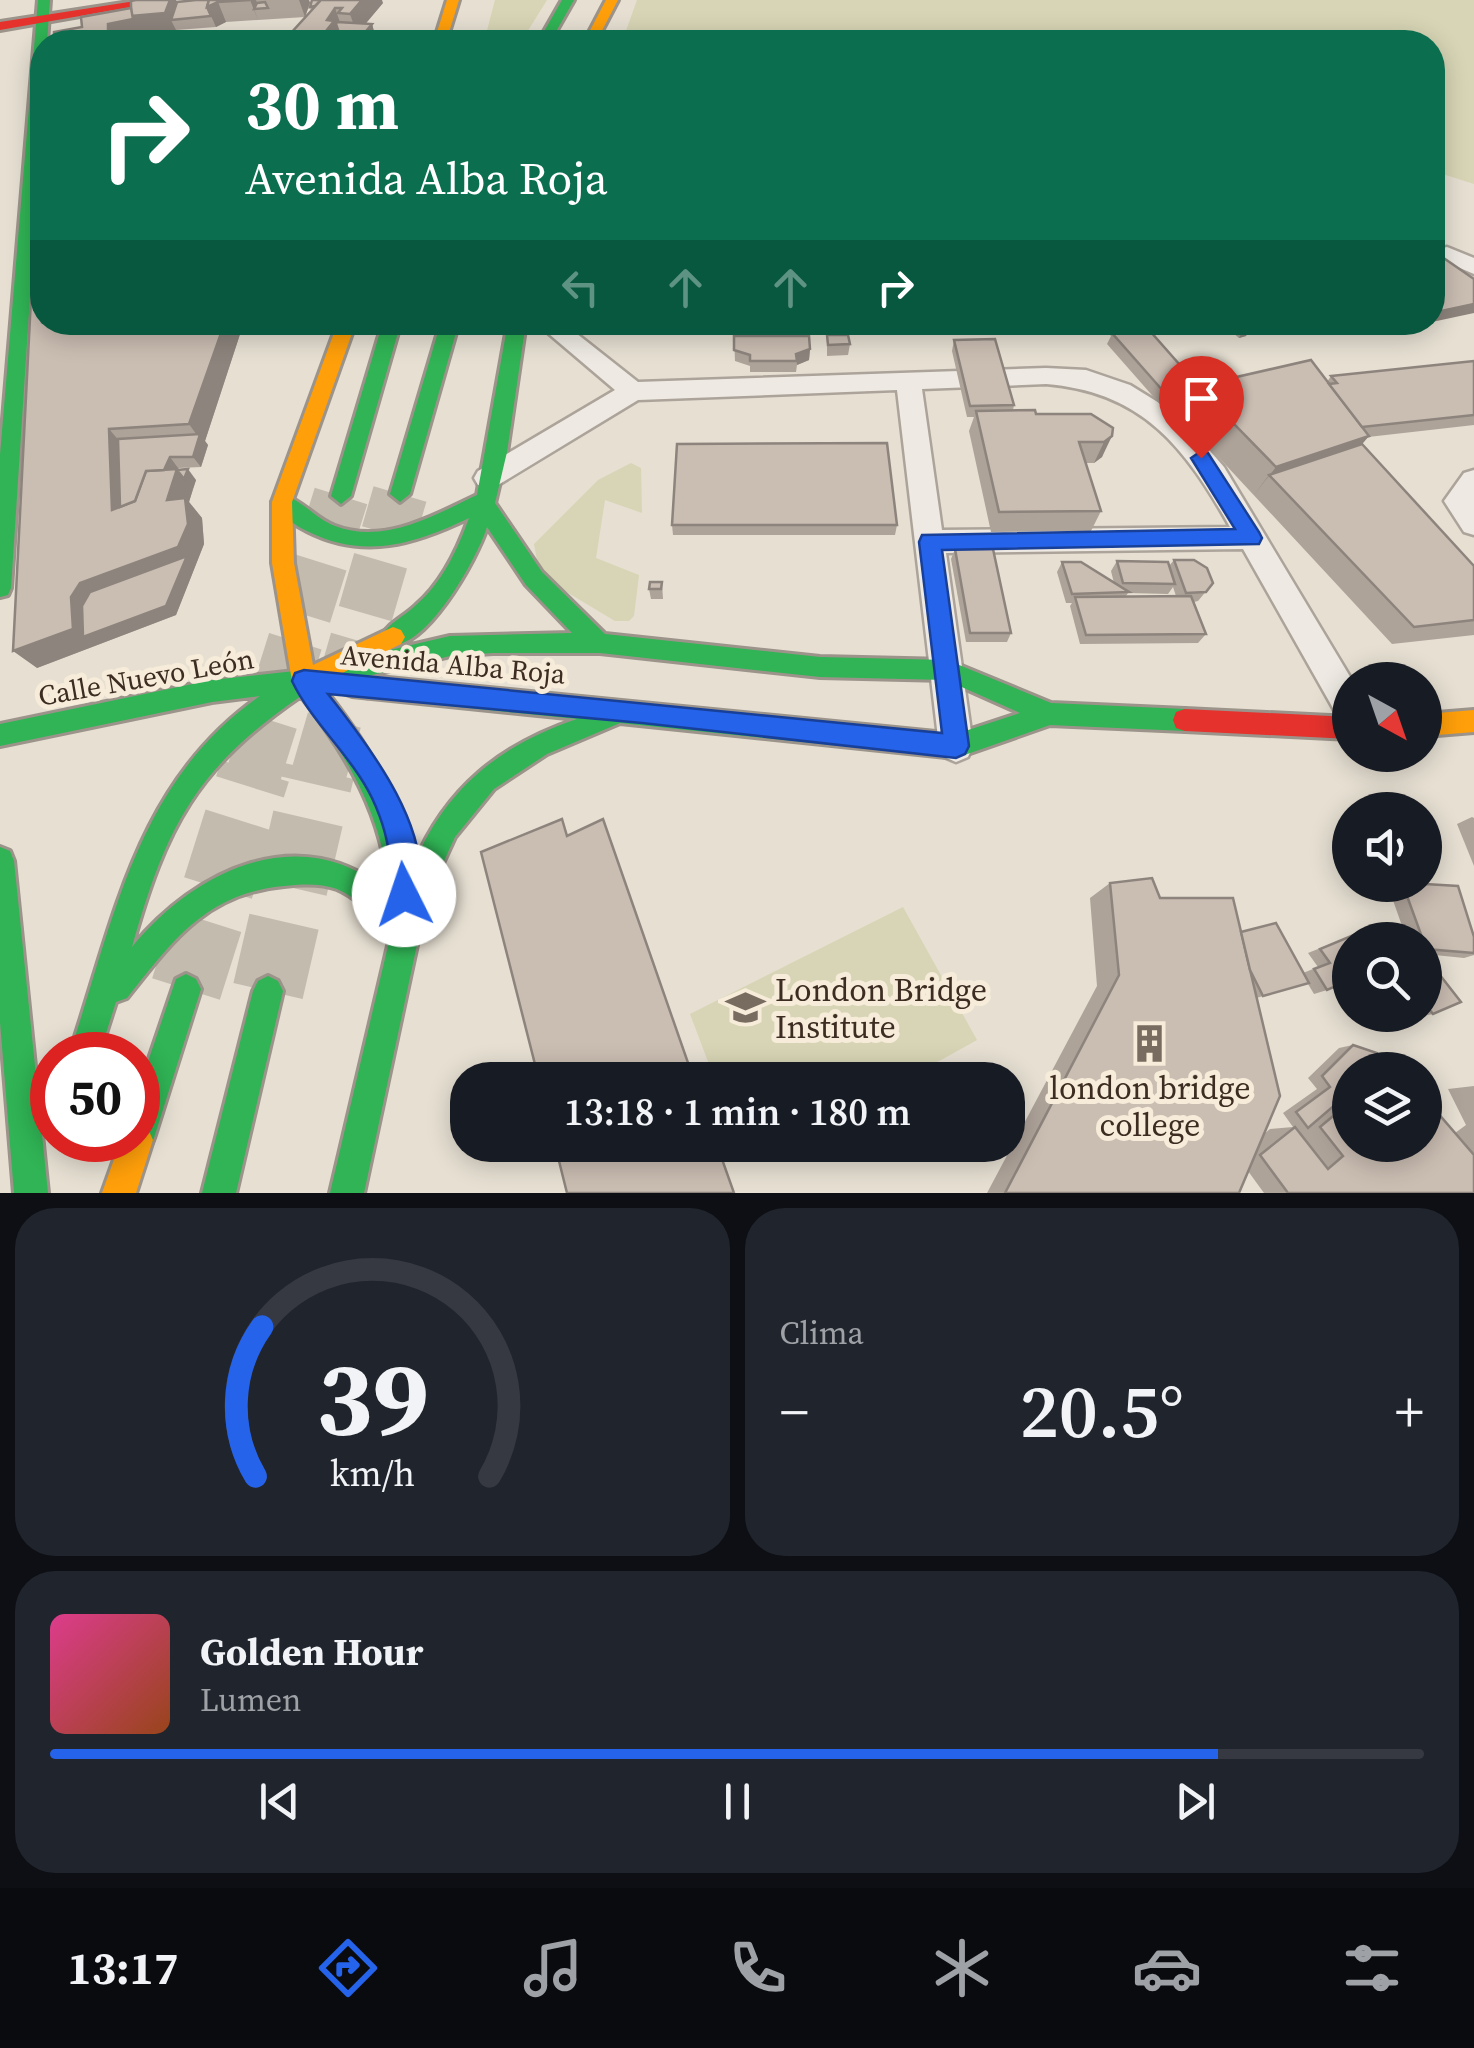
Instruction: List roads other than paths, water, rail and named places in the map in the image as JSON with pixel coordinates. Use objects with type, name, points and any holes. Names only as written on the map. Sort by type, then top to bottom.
[{"type":"main road","points":[[0,26],[44,9],[165,0]]},
{"type":"main road","points":[[444,30],[453,0]]},
{"type":"main road","points":[[551,30],[568,0]]},
{"type":"main road","points":[[596,30],[612,0]]},
{"type":"main road","points":[[0,588],[30,206]]},
{"type":"main road","points":[[342,335],[282,502],[283,562],[304,681],[367,763],[395,821],[404,864],[404,926]]},
{"type":"main road","points":[[341,496],[388,335]]},
{"type":"main road","points":[[400,494],[446,335]]},
{"type":"main road","points":[[93,1032],[136,894],[172,810],[205,759],[253,714],[304,681],[393,636],[434,607],[460,574],[486,489],[516,335]]},
{"type":"main road","points":[[282,502],[299,522],[328,539],[359,544],[402,537],[486,489]]},
{"type":"main road","points":[[486,489],[504,541],[533,584],[563,616],[600,643]]},
{"type":"main road","name":"Avenida Alba Roja","points":[[304,681],[450,646],[600,643],[820,666],[947,670],[1050,714],[1332,727]]},
{"type":"main road","name":"Avenida Alba Roja","points":[[304,681],[956,746],[1050,714]]},
{"type":"main road","name":"Calle Nuevo León","points":[[0,736],[212,691],[304,681]]},
{"type":"main road","points":[[347,1193],[404,926],[420,871],[444,822],[470,791],[507,760],[542,740],[642,712]]},
{"type":"main road","points":[[1442,723],[1474,721]]},
{"type":"main road","points":[[0,861],[31,1193]]},
{"type":"main road","points":[[104,1004],[180,911],[228,878],[263,870],[316,871],[349,881],[404,926]]},
{"type":"main road","points":[[160,1069],[186,990]]},
{"type":"main road","points":[[219,1193],[268,991]]},
{"type":"main road","points":[[31,1193],[43,1162]]},
{"type":"main road","points":[[119,1193],[129,1162]]},
{"type":"lane","points":[[1447,254],[1474,267]]},
{"type":"lane","points":[[563,335],[634,391]]},
{"type":"lane","points":[[486,489],[634,391],[1046,376],[1086,379],[1121,391],[1156,412],[1214,474],[1332,676]]},
{"type":"lane","points":[[909,382],[956,746]]},
{"type":"lane","points":[[1474,480],[1458,502],[1474,524]]},
{"type":"lane","points":[[930,542],[1251,538]]},
{"type":"tunnel","points":[[319,773],[400,494]]},
{"type":"tunnel","points":[[254,773],[341,496]]},
{"type":"tunnel","points":[[186,989],[255,771]]},
{"type":"tunnel","points":[[268,991],[319,771]]},
{"type":"place","name":"London Bridge Institute","points":[[745,1008]]},
{"type":"place","name":"london bridge college","points":[[1150,1043]]}]
